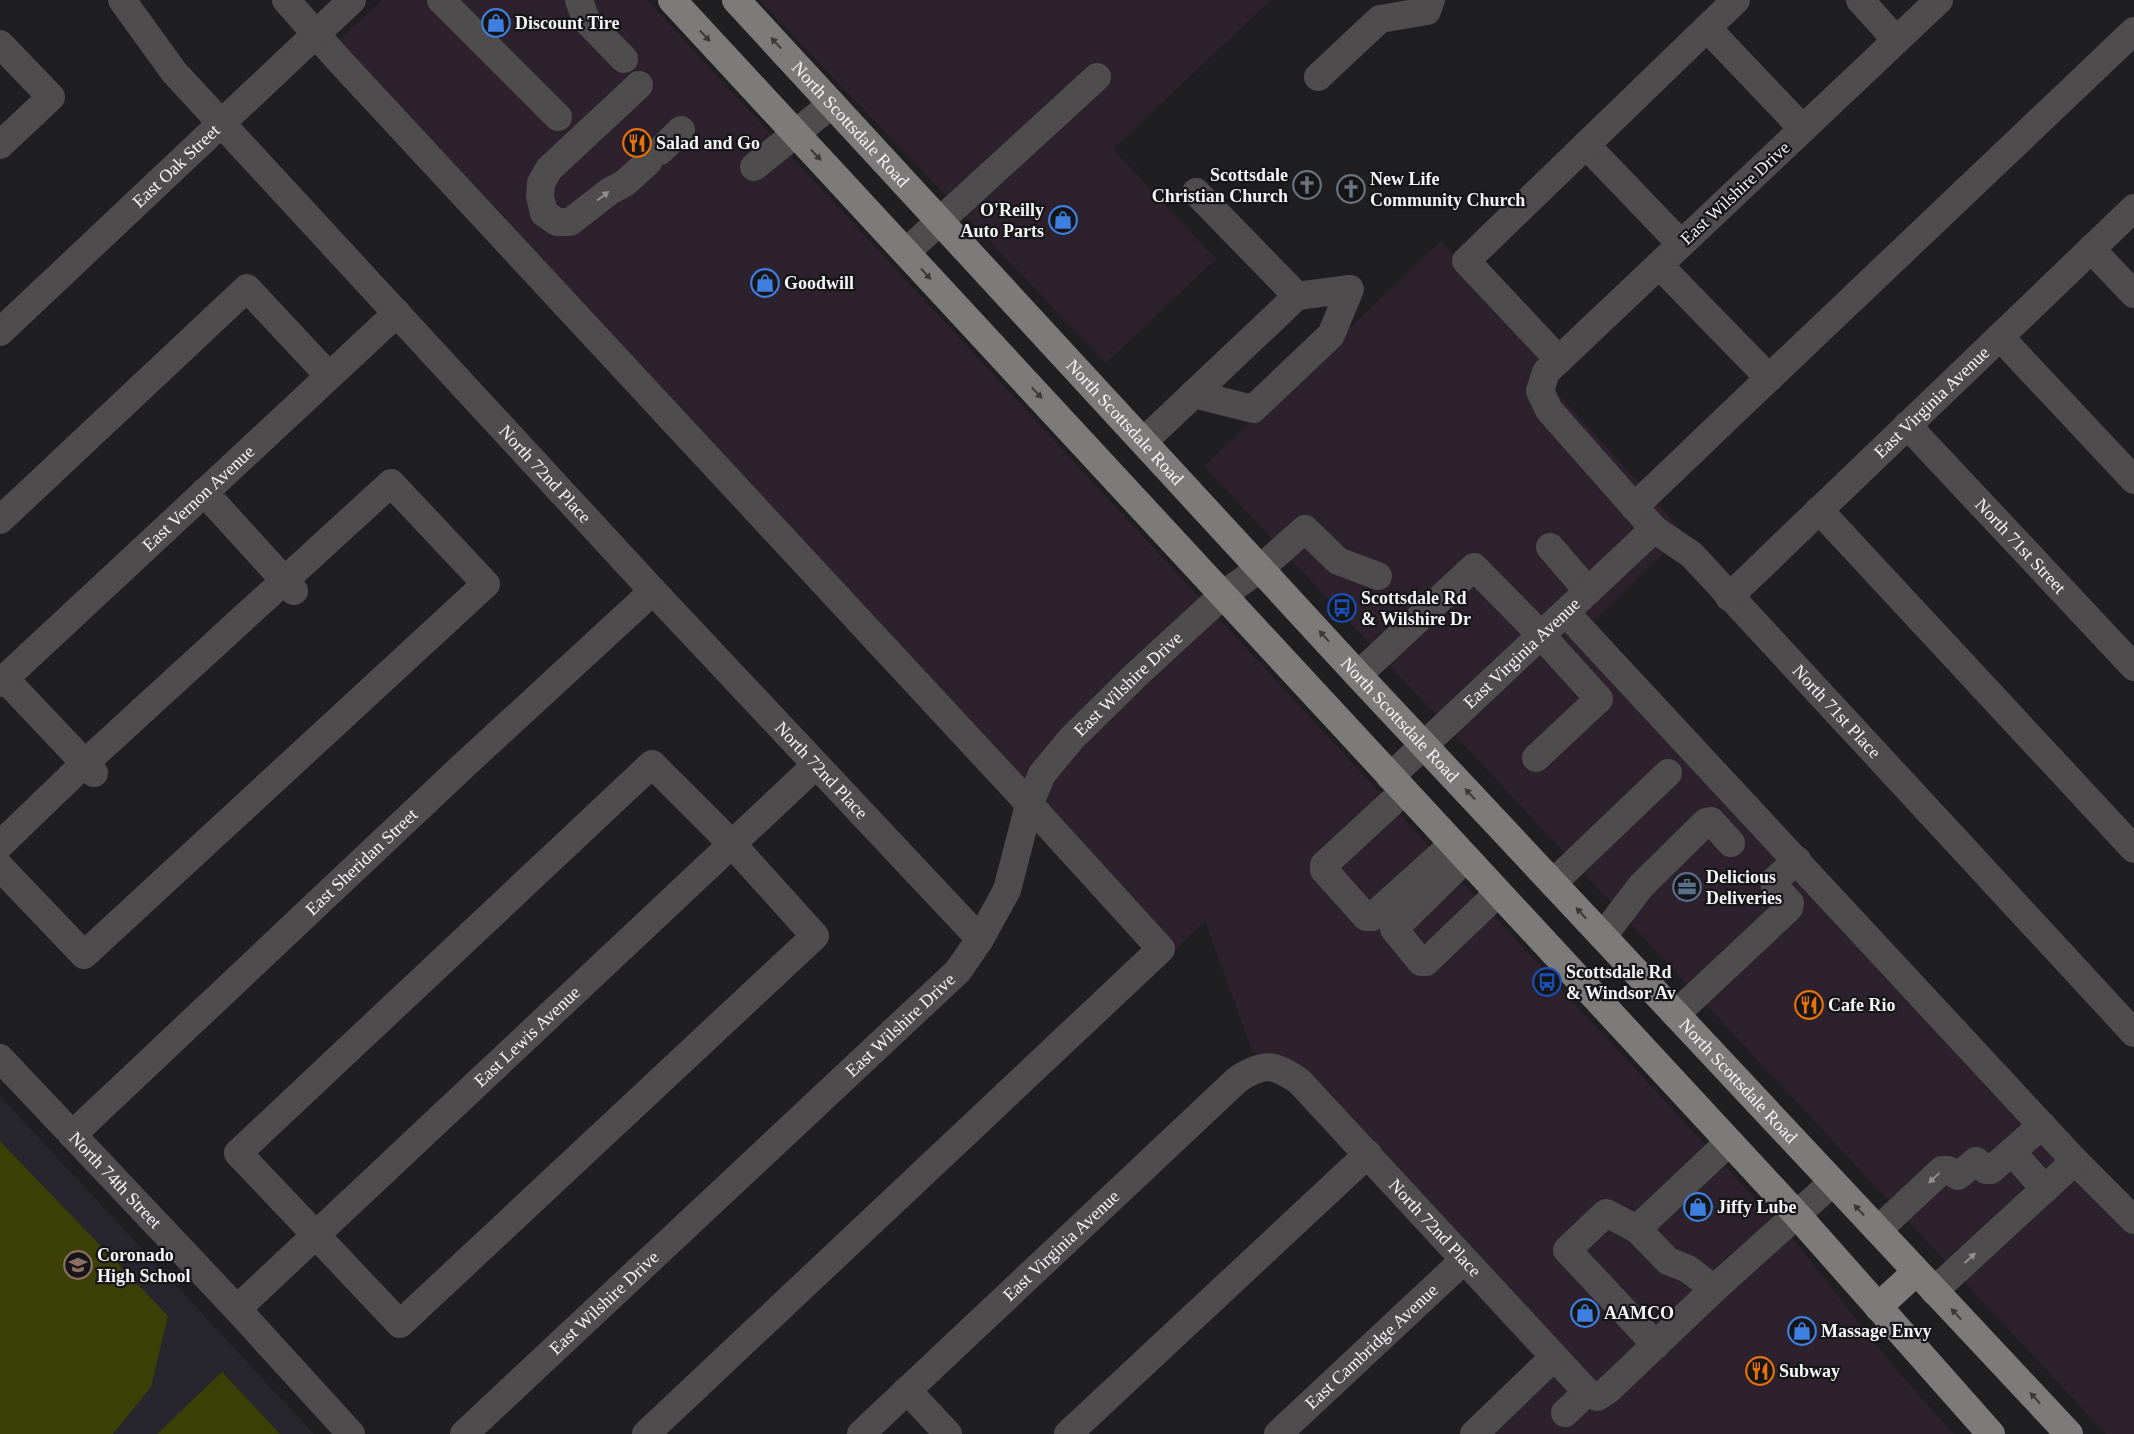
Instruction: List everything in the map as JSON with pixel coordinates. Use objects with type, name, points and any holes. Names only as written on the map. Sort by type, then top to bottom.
[{"type":"main road","points":[[672,0],[1797,1215],[1991,1434]]},
{"type":"main road","name":"North Scottsdale Road","points":[[736,0],[1358,675],[2069,1434]]},
{"type":"main road","points":[[1878,1307],[1925,1281]]},
{"type":"street","name":"North 72nd Place","points":[[122,0],[174,72],[653,591],[980,939]]},
{"type":"street","points":[[286,0],[1161,949],[646,1434]]},
{"type":"street","name":"East Oak Street","points":[[0,332],[352,0]]},
{"type":"street","points":[[441,0],[558,117]]},
{"type":"street","points":[[1559,360],[1466,261],[1736,0]]},
{"type":"street","points":[[1860,0],[1896,40]]},
{"type":"street","name":"East Wilshire Drive","points":[[1540,391],[1546,372],[1939,0]]},
{"type":"street","points":[[580,3],[586,20],[624,59]]},
{"type":"street","points":[[1318,77],[1380,19],[1429,5]]},
{"type":"street","points":[[1707,28],[1803,129]]},
{"type":"street","points":[[1634,507],[2134,32]]},
{"type":"street","points":[[0,44],[51,98],[0,145]]},
{"type":"street","points":[[906,252],[1097,77]]},
{"type":"street","points":[[644,91],[549,169],[542,183],[540,196],[544,213],[556,222],[570,222],[610,191],[625,183],[682,130]]},
{"type":"street","points":[[754,167],[832,104]]},
{"type":"street","points":[[1586,145],[1681,244]]},
{"type":"street","points":[[1196,192],[1297,296]]},
{"type":"street","name":"East Virginia Avenue","points":[[1729,597],[2134,208]]},
{"type":"street","points":[[2092,249],[2134,294]]},
{"type":"street","points":[[1659,265],[1770,378]]},
{"type":"street","points":[[0,520],[247,288],[329,376]]},
{"type":"street","points":[[1144,441],[1193,394],[1297,296],[1350,289],[1331,335],[1253,409],[1193,394]]},
{"type":"street","name":"East Vernon Avenue","points":[[3,681],[397,313]]},
{"type":"street","points":[[2000,337],[2134,480]]},
{"type":"street","name":"North 71st Place","points":[[1540,391],[1549,410],[1654,529],[1692,555],[2134,1033]]},
{"type":"street","name":"North 71st Street","points":[[1907,425],[2134,667]]},
{"type":"street","points":[[0,845],[90,768],[289,586],[392,483],[486,584],[84,955],[0,867]]},
{"type":"street","points":[[204,492],[289,586]]},
{"type":"street","points":[[1819,510],[2134,848]]},
{"type":"street","name":"East Wilshire Drive","points":[[464,1434],[958,971],[980,939],[1007,890],[1029,804],[1042,774],[1072,738],[1112,698],[1224,594],[1261,568],[1305,529],[1338,562],[1378,576]]},
{"type":"street","name":"East Virginia Avenue","points":[[1459,851],[1418,877],[1369,918],[1366,918],[1323,868],[1397,784],[1424,746],[1654,529]]},
{"type":"street","points":[[1550,547],[1588,591]]},
{"type":"street","points":[[1358,675],[1474,567],[1542,636],[1599,699],[1536,758]]},
{"type":"street","name":"East Sheridan Street","points":[[72,1135],[461,768],[653,591]]},
{"type":"street","points":[[1566,612],[2075,1161],[2134,1220]]},
{"type":"street","points":[[3,681],[90,768]]},
{"type":"street","points":[[652,764],[732,844],[816,936],[400,1324],[238,1153],[652,764]]},
{"type":"street","name":"East Lewis Avenue","points":[[237,1309],[816,765]]},
{"type":"street","points":[[1552,883],[1668,773]]},
{"type":"street","points":[[1603,936],[1641,886],[1706,822],[1711,822],[1731,843]]},
{"type":"street","points":[[1459,851],[1394,929],[1421,962],[1426,962],[1498,893]]},
{"type":"street","points":[[1676,1014],[1789,908],[1790,903],[1775,887],[1774,881],[1797,860]]},
{"type":"street","name":"North 74th Street","points":[[0,1058],[237,1309],[351,1434]]},
{"type":"street","name":"North 72nd Place","points":[[1268,1066],[1282,1070],[1299,1081],[1554,1357],[1592,1394]]},
{"type":"street","name":"East Virginia Avenue","points":[[862,1434],[1238,1079],[1252,1070],[1268,1066]]},
{"type":"street","points":[[1878,1230],[1942,1170],[1948,1170],[1958,1176],[1976,1161],[1989,1171],[2042,1125]]},
{"type":"street","points":[[1637,1229],[1729,1142]]},
{"type":"street","points":[[2012,1152],[2045,1189]]},
{"type":"street","points":[[1068,1434],[1368,1154]]},
{"type":"street","points":[[1925,1281],[2045,1189],[2075,1161]]},
{"type":"street","points":[[1565,1413],[1592,1394],[1607,1390],[1714,1289],[1833,1182]]},
{"type":"street","points":[[1656,1345],[1567,1250],[1606,1213],[1637,1229],[1668,1261],[1688,1269],[1714,1289]]},
{"type":"street","name":"East Cambridge Avenue","points":[[1278,1434],[1464,1260]]},
{"type":"street","points":[[1474,1434],[1554,1357]]},
{"type":"street","points":[[907,1390],[948,1434]]},
{"type":"shaded area","points":[[382,0],[647,0],[1797,1244],[1899,1373],[1954,1434],[1465,1434],[1538,1362],[1252,1050],[1205,921],[1172,953],[337,42]]},
{"type":"shaded area","points":[[759,0],[1271,0],[1113,149],[1216,259],[1106,363]]},
{"type":"shaded area","points":[[1441,241],[1564,374],[1551,386],[1684,533],[1575,639],[2134,1220],[2134,1434],[2106,1434],[1204,466]]},
{"type":"shaded area","name":"Coronado High School","points":[[0,1096],[314,1434],[0,1434]]},
{"type":"green space","name":"Coronado High School","points":[[0,1141],[168,1316],[151,1387],[113,1434],[0,1434]]},
{"type":"green space","points":[[222,1372],[280,1434],[157,1434]]},
{"type":"place","name":"Discount Tire","points":[[496,23]]},
{"type":"place","name":"Salad and Go","points":[[637,143]]},
{"type":"place","name":"Scottsdale Christian Church","points":[[1307,185]]},
{"type":"place","name":"New Life Community Church","points":[[1351,189]]},
{"type":"place","name":"O'Reilly Auto Parts","points":[[1063,220]]},
{"type":"place","name":"Goodwill","points":[[765,283]]},
{"type":"place","name":"Scottsdale Rd & Wilshire Dr","points":[[1342,608]]},
{"type":"place","name":"Delicious Deliveries","points":[[1687,887]]},
{"type":"place","name":"Scottsdale Rd & Windsor Av","points":[[1547,982]]},
{"type":"place","name":"Cafe Rio","points":[[1809,1005]]},
{"type":"place","name":"Jiffy Lube","points":[[1698,1207]]},
{"type":"place","name":"Coronado High School","points":[[78,1265]]},
{"type":"place","name":"AAMCO","points":[[1585,1313]]},
{"type":"place","name":"Massage Envy","points":[[1802,1331]]},
{"type":"place","name":"Subway","points":[[1760,1371]]}]
